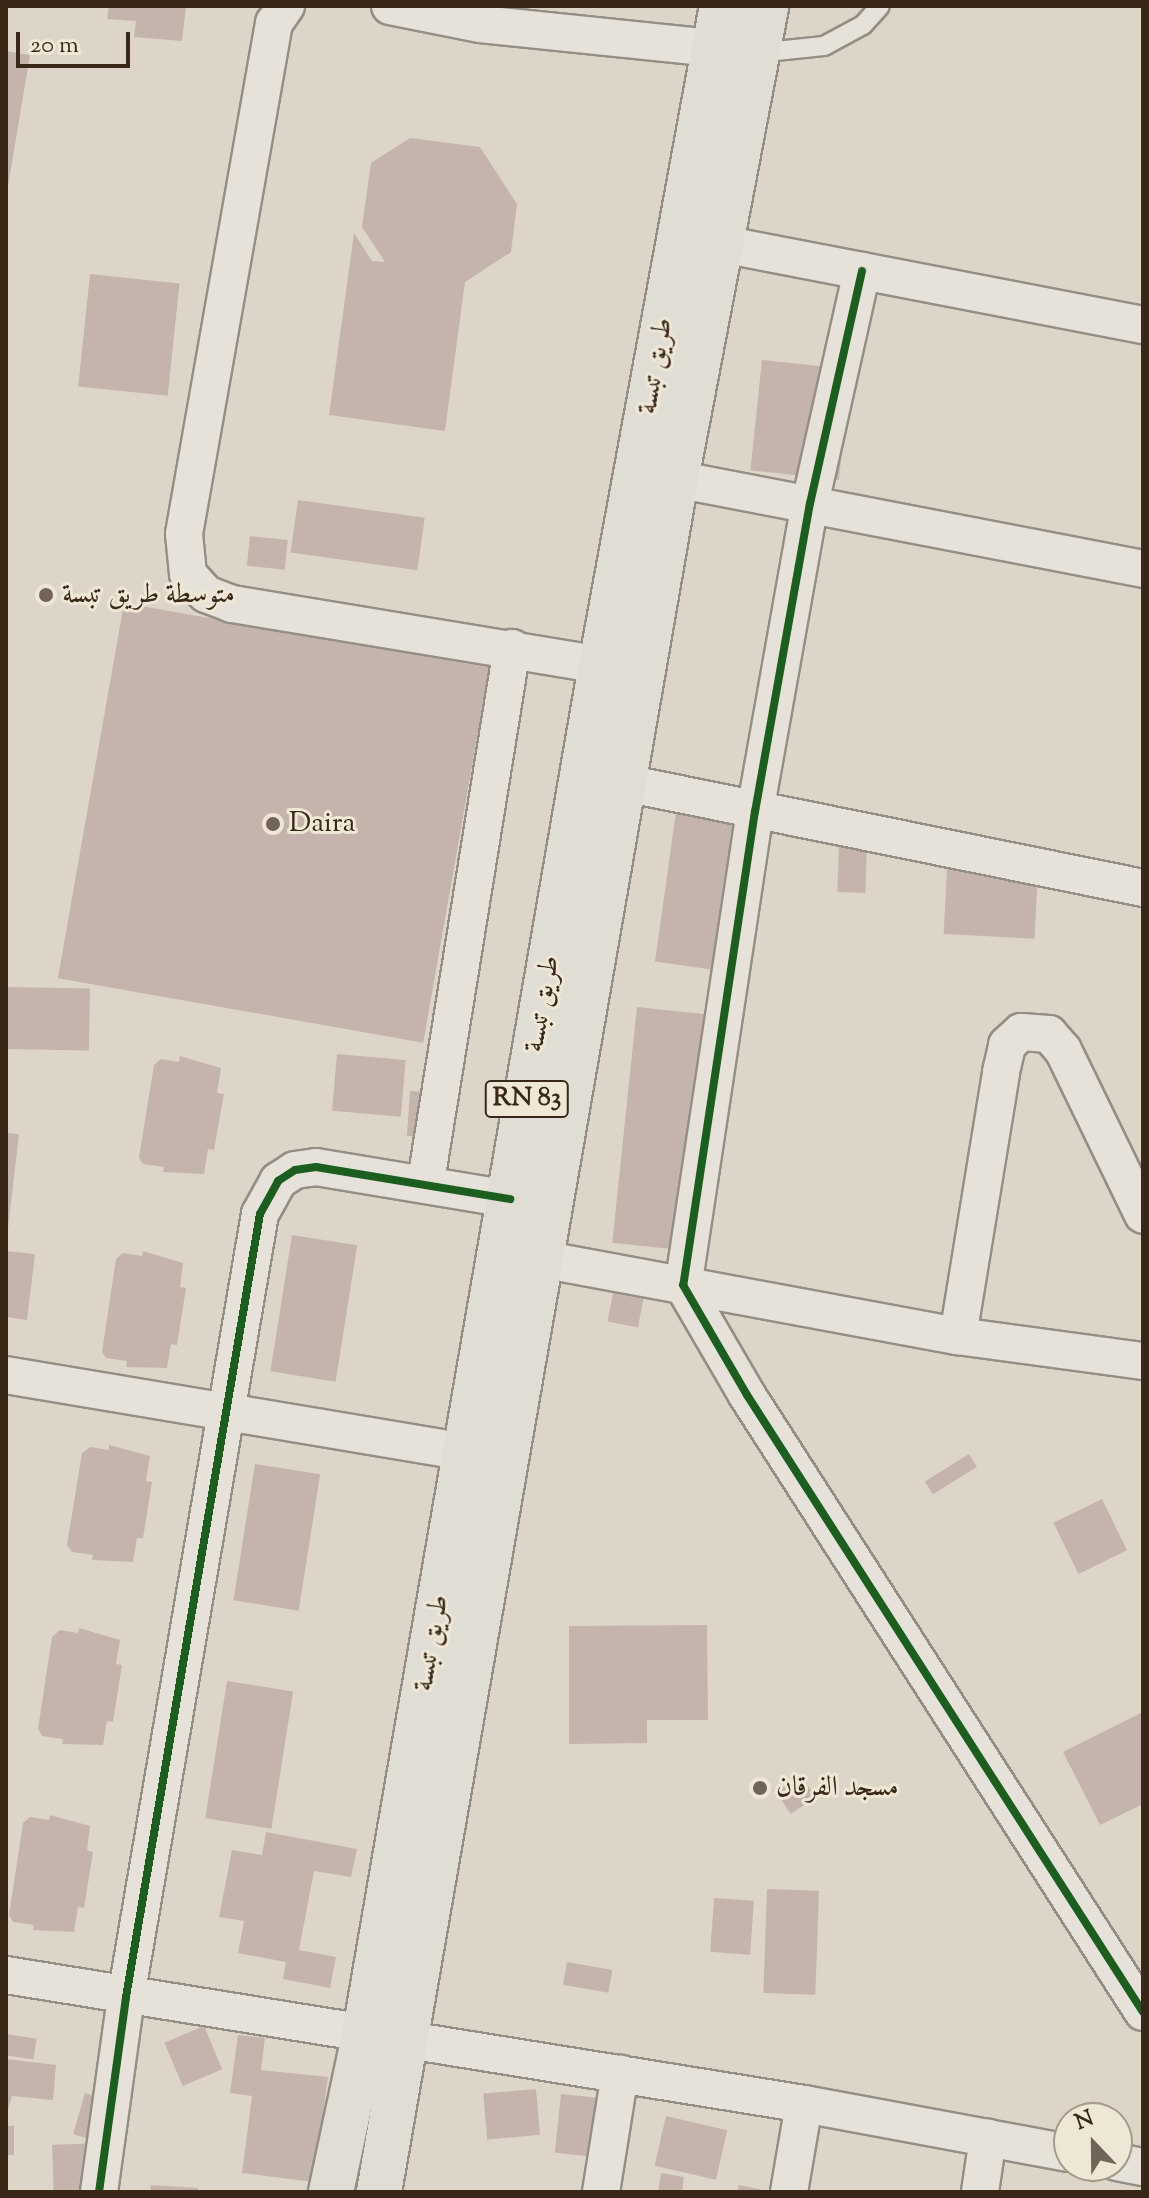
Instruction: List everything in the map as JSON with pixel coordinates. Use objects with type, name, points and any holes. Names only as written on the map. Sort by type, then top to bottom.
[{"type":"main road","name":"طريق تبسة","points":[[379,2192],[409,2039],[676,479],[722,244],[736,51],[722,6]]},
{"type":"main road","name":"طريق تبسة","points":[[331,2192],[365,2032],[601,665],[736,51],[766,6]]},
{"type":"street","points":[[286,6],[274,23],[184,534],[184,561],[206,594],[232,604],[644,672]]},
{"type":"street","points":[[390,6],[480,24],[736,51]]},
{"type":"street","points":[[722,244],[1143,325]]},
{"type":"street","points":[[862,271],[810,503],[755,811],[683,1285],[747,1395],[1143,2012]]},
{"type":"street","points":[[676,479],[1143,569]]},
{"type":"street","points":[[426,1181],[512,648]]},
{"type":"street","points":[[625,783],[1143,888]]},
{"type":"street","points":[[958,1336],[1001,1072],[1007,1045],[1021,1032],[1049,1034],[1063,1050],[1143,1215]]},
{"type":"street","points":[[99,2192],[126,1997],[260,1214],[278,1181],[295,1170],[316,1167],[426,1181],[510,1199]]},
{"type":"street","points":[[541,1259],[958,1336],[1143,1361]]},
{"type":"street","points":[[6,1375],[465,1452]]},
{"type":"street","points":[[6,1975],[126,1997],[365,2032],[804,2104],[1053,2150]]},
{"type":"street","points":[[601,2192],[620,2074]]},
{"type":"street","points":[[789,2192],[804,2104]]},
{"type":"street","points":[[980,2192],[988,2138]]},
{"type":"lane","points":[[736,51],[824,46],[863,25],[880,6]]},
{"type":"building","points":[[109,6],[186,6],[182,41],[134,37],[136,21],[107,19]]},
{"type":"building","points":[[6,51],[30,55],[8,186],[6,186]]},
{"type":"building","points":[[410,138],[480,147],[517,204],[511,252],[465,282],[445,431],[329,415],[354,233],[372,261],[385,262],[362,227],[371,163]]},
{"type":"building","points":[[90,274],[180,283],[168,396],[78,386]]},
{"type":"building","points":[[762,360],[851,369],[839,480],[750,470]]},
{"type":"building","points":[[298,500],[425,518],[417,570],[291,552]]},
{"type":"building","points":[[250,536],[288,540],[285,570],[247,566]]},
{"type":"building","name":"Daira","points":[[124,603],[489,667],[423,1043],[58,978]]},
{"type":"building","points":[[676,812],[757,823],[736,973],[655,962]]},
{"type":"building","points":[[839,845],[867,846],[865,893],[837,892]]},
{"type":"building","points":[[947,869],[1038,874],[1034,939],[944,934]]},
{"type":"building","points":[[6,987],[90,988],[89,1050],[6,1049]]},
{"type":"building","points":[[637,1007],[718,1015],[693,1251],[612,1243]]},
{"type":"building","points":[[337,1054],[406,1060],[401,1117],[332,1111]]},
{"type":"building","points":[[180,1056],[221,1068],[217,1093],[224,1094],[214,1150],[208,1149],[204,1174],[163,1172],[164,1167],[143,1164],[139,1157],[154,1065],[161,1059],[179,1062]]},
{"type":"building","points":[[410,1091],[436,1093],[433,1138],[407,1136]]},
{"type":"building","points":[[6,1133],[19,1134],[8,1228],[6,1228]]},
{"type":"building","points":[[292,1235],[357,1245],[336,1382],[270,1371]]},
{"type":"building","points":[[6,1251],[35,1254],[27,1320],[6,1317]]},
{"type":"building","points":[[143,1251],[183,1263],[180,1287],[186,1288],[177,1345],[171,1344],[167,1368],[126,1367],[127,1361],[106,1358],[102,1352],[116,1259],[123,1253],[142,1256]]},
{"type":"building","points":[[613,1293],[643,1299],[638,1327],[607,1321]]},
{"type":"building","points":[[109,1445],[150,1456],[146,1481],[152,1482],[143,1538],[137,1538],[133,1562],[92,1560],[93,1555],[72,1552],[67,1545],[82,1453],[90,1447],[109,1450]]},
{"type":"building","points":[[969,1454],[977,1467],[933,1494],[925,1482]]},
{"type":"building","points":[[255,1464],[320,1474],[299,1611],[233,1600]]},
{"type":"building","points":[[1102,1499],[1127,1550],[1078,1574],[1053,1523]]},
{"type":"building","points":[[707,1625],[708,1720],[647,1720],[647,1743],[569,1744],[569,1626]]},
{"type":"building","points":[[79,1628],[120,1640],[116,1664],[122,1665],[113,1722],[107,1721],[103,1745],[62,1744],[63,1739],[42,1736],[38,1729],[52,1637],[60,1630],[78,1633]]},
{"type":"building","points":[[227,1681],[293,1691],[271,1829],[205,1818]]},
{"type":"building","points":[[1143,1712],[1143,1804],[1100,1825],[1063,1752]]},
{"type":"building","points":[[801,1775],[816,1798],[791,1814],[776,1791]]},
{"type":"building","points":[[50,1815],[90,1826],[87,1850],[93,1852],[84,1908],[78,1907],[74,1932],[33,1930],[34,1925],[13,1922],[9,1915],[23,1823],[30,1817],[49,1820]]},
{"type":"building","points":[[266,1832],[357,1849],[351,1877],[314,1871],[299,1950],[336,1957],[330,1988],[283,1979],[286,1962],[238,1953],[244,1921],[219,1917],[232,1850],[262,1855]]},
{"type":"building","points":[[767,1889],[819,1891],[815,1995],[763,1993]]},
{"type":"building","points":[[714,1898],[754,1901],[750,1955],[710,1952]]},
{"type":"building","points":[[567,1962],[612,1970],[608,1993],[563,1985]]},
{"type":"building","points":[[204,2026],[222,2069],[183,2086],[164,2043]]},
{"type":"building","points":[[6,2034],[37,2039],[33,2060],[6,2055]]},
{"type":"building","points":[[238,2035],[265,2038],[261,2070],[328,2077],[314,2182],[242,2173],[252,2096],[230,2093]]},
{"type":"building","points":[[6,2059],[56,2065],[53,2100],[12,2096],[6,2117]]},
{"type":"building","points":[[536,2089],[540,2135],[487,2139],[483,2094]]},
{"type":"building","points":[[85,2093],[123,2104],[112,2145],[73,2134]]},
{"type":"building","points":[[561,2094],[624,2101],[617,2159],[555,2153]]},
{"type":"building","points":[[666,2116],[727,2130],[716,2180],[655,2166]]},
{"type":"building","points":[[6,2126],[14,2126],[14,2155],[6,2155]]},
{"type":"building","points":[[105,2143],[107,2192],[54,2192],[52,2145]]},
{"type":"building","points":[[661,2173],[684,2177],[682,2192],[658,2192]]},
{"type":"building","points":[[151,2185],[198,2188],[198,2192],[150,2192]]},
{"type":"building","points":[[739,2185],[767,2191],[767,2192],[737,2192]]},
{"type":"cycle path","points":[[862,271],[810,503],[755,811],[683,1285],[747,1395],[1143,2012]]},
{"type":"cycle path","points":[[99,2192],[126,1997],[260,1214],[278,1181],[295,1170],[316,1167],[510,1199]]},
{"type":"place","name":"متوسطة طريق تبسة","points":[[46,595]]},
{"type":"place","name":"Daira","points":[[273,824]]},
{"type":"place","name":"مسجد الفرقان","points":[[760,1788]]}]
